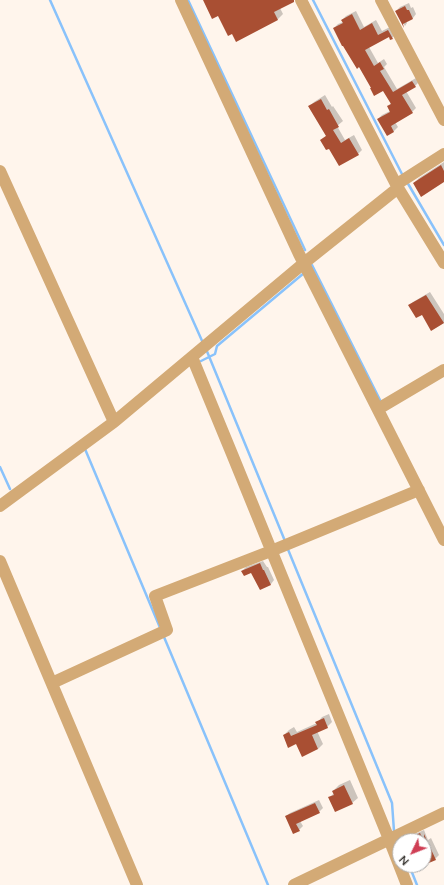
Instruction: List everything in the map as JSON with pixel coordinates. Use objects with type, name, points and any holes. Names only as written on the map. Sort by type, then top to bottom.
[{"type":"street","points":[[181,0],[304,262],[444,540]]},
{"type":"street","points":[[301,0],[402,182],[444,263]]},
{"type":"street","points":[[381,0],[444,120]]},
{"type":"street","points":[[0,506],[114,422],[304,262],[402,182],[444,154]]},
{"type":"street","points":[[0,171],[114,422]]},
{"type":"street","points":[[195,354],[232,454],[282,547],[393,833]]},
{"type":"street","points":[[378,409],[444,370]]},
{"type":"street","points":[[52,683],[167,630],[155,596],[282,547],[419,490]]},
{"type":"street","points":[[0,560],[137,885]]},
{"type":"street","points":[[401,833],[444,813]]},
{"type":"street","points":[[294,885],[392,837]]},
{"type":"street","points":[[404,873],[407,885]]},
{"type":"building","points":[[203,0],[294,0],[294,2],[274,12],[278,20],[236,42],[232,34],[228,36],[218,16],[212,19]]},
{"type":"building","points":[[405,6],[407,10],[409,10],[413,19],[403,24],[404,28],[395,11]]},
{"type":"building","points":[[352,14],[360,30],[372,23],[378,35],[388,30],[393,39],[390,40],[389,37],[365,50],[374,66],[380,62],[384,69],[380,71],[393,92],[412,81],[416,87],[402,95],[413,113],[391,126],[394,132],[387,136],[377,119],[390,112],[387,106],[391,104],[383,91],[374,96],[359,67],[357,69],[342,46],[333,28],[343,23],[341,20]]},
{"type":"building","points":[[321,99],[327,110],[329,109],[339,127],[333,130],[341,143],[349,138],[359,155],[339,166],[329,149],[326,150],[320,140],[326,136],[308,106]]},
{"type":"building","points":[[441,165],[444,171],[444,182],[421,197],[413,183]]},
{"type":"building","points":[[426,295],[444,323],[431,331],[422,315],[416,318],[408,305]]},
{"type":"building","points":[[260,563],[271,585],[260,590],[251,573],[244,576],[241,571]]},
{"type":"building","points":[[324,718],[328,728],[312,735],[318,749],[302,757],[296,744],[288,748],[283,735],[289,732],[291,736],[317,725],[315,722]]},
{"type":"building","points":[[344,785],[353,804],[335,812],[328,797],[334,795],[332,791]]},
{"type":"building","points":[[315,803],[320,813],[296,824],[300,831],[293,834],[285,816]]},
{"type":"building","points":[[432,851],[436,860],[432,862]]},
{"type":"waterway","points":[[50,0],[203,343]]},
{"type":"waterway","points":[[188,0],[305,250]]},
{"type":"waterway","points":[[313,0],[403,176]]},
{"type":"waterway","points":[[407,182],[444,245]]},
{"type":"waterway","points":[[312,265],[381,402]]},
{"type":"waterway","points":[[201,361],[215,354],[217,346],[304,273]]},
{"type":"waterway","points":[[206,349],[285,541]]},
{"type":"waterway","points":[[85,449],[161,630]]},
{"type":"waterway","points":[[0,467],[10,489]]},
{"type":"waterway","points":[[287,547],[392,803],[394,831],[396,833]]},
{"type":"waterway","points":[[164,637],[268,885]]},
{"type":"waterway","points":[[412,873],[417,885]]}]
